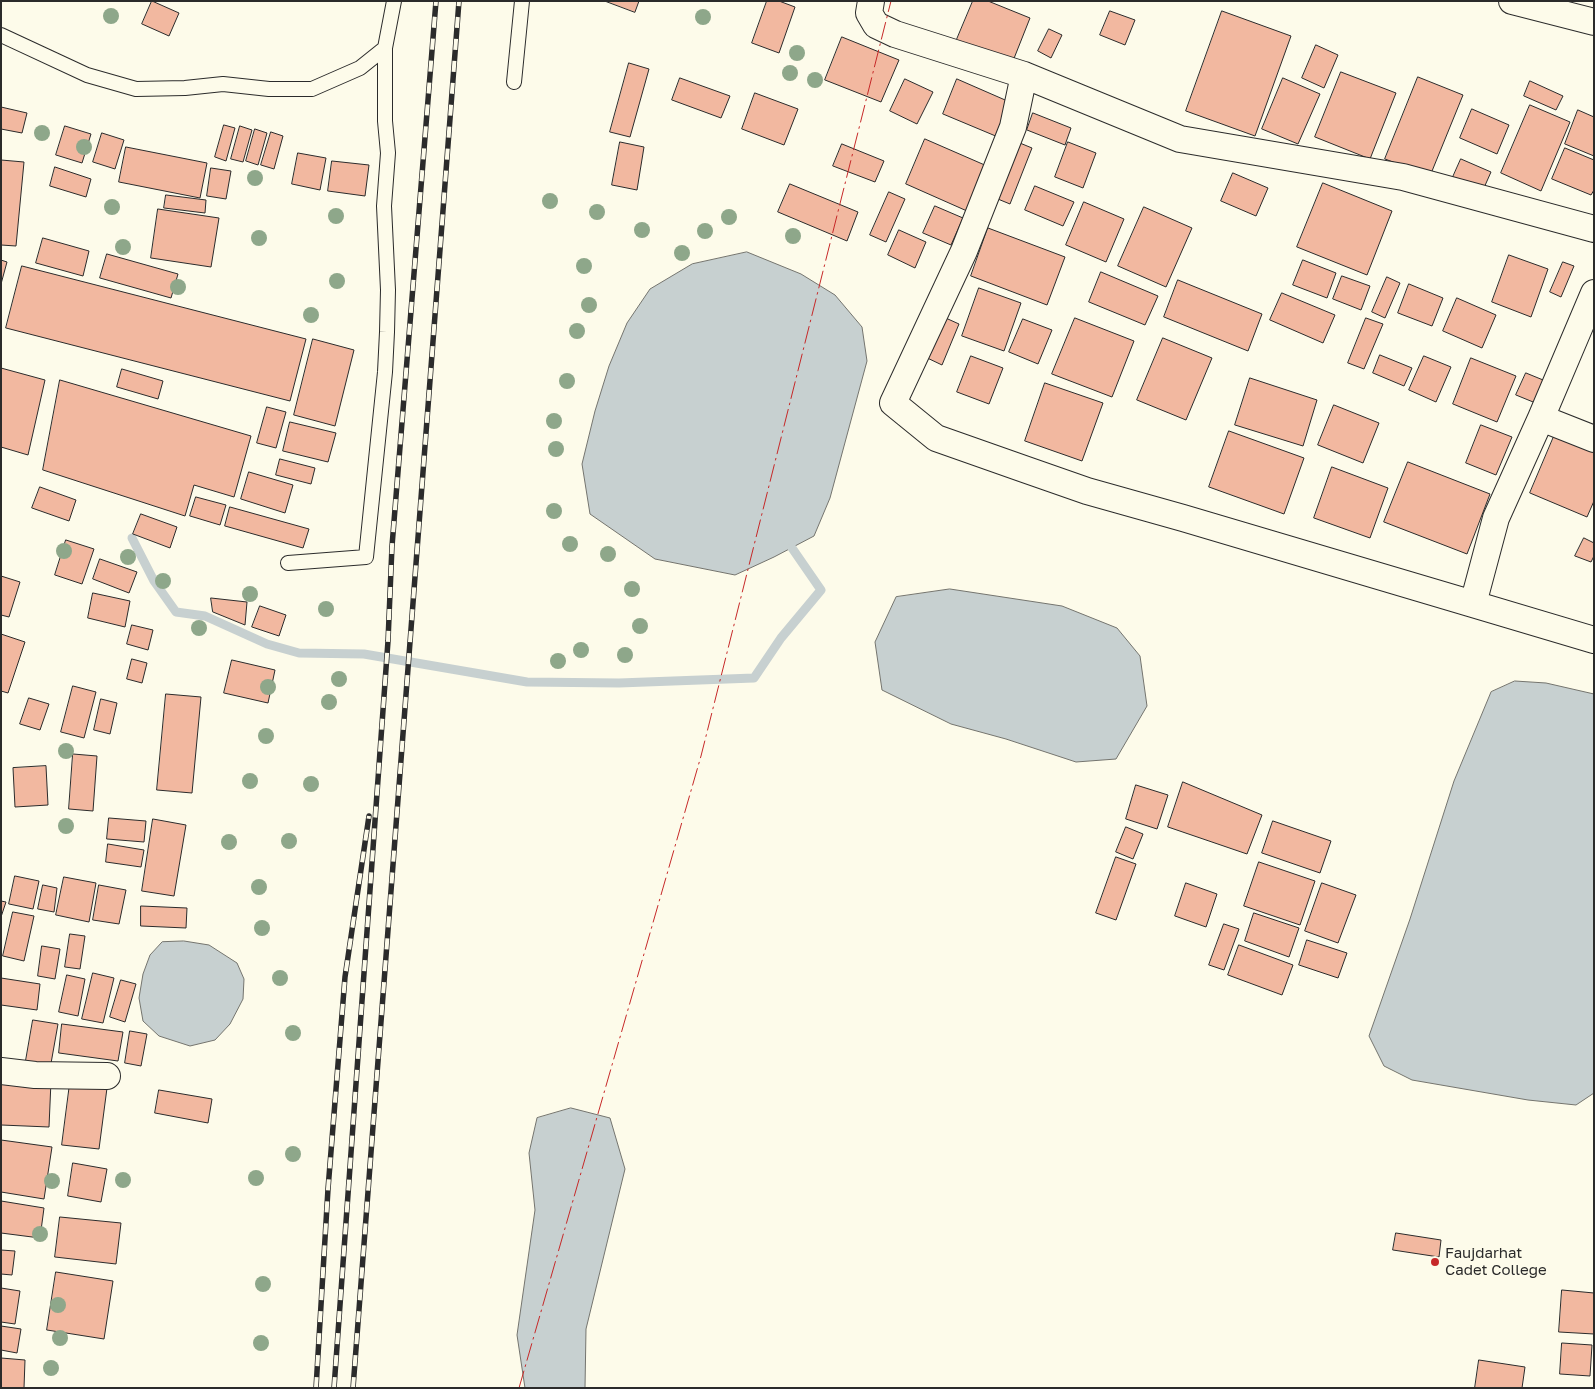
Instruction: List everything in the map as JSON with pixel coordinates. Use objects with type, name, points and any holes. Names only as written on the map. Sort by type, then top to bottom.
[{"type":"street","points":[[871,1],[869,13],[876,25],[895,34],[1024,75],[1180,139],[1403,177],[1594,229]]},
{"type":"street","points":[[1512,1],[1594,22]]},
{"type":"street","points":[[1024,75],[1013,127],[964,251],[893,403],[936,438],[1024,470],[1087,491],[1594,640]]},
{"type":"street","points":[[1473,604],[1496,518],[1594,293]]},
{"type":"street","points":[[1541,418],[1594,439]]},
{"type":"street","points":[[1,1072],[34,1075],[107,1076]]},
{"type":"lane","points":[[288,563],[366,557],[387,340],[388,290],[384,206],[388,154],[385,121],[385,48],[394,1]]},
{"type":"lane","points":[[514,82],[522,1]]},
{"type":"lane","points":[[1,35],[87,75],[136,89],[185,88],[223,84],[269,89],[312,89],[360,68],[385,48]]},
{"type":"shaded area","points":[[747,252],[801,274],[835,295],[862,327],[867,361],[830,498],[814,536],[735,575],[655,559],[590,514],[582,464],[595,411],[609,366],[627,323],[650,289],[692,264]]},
{"type":"shaded area","points":[[950,589],[1062,606],[1117,628],[1140,656],[1147,706],[1116,759],[1076,762],[1006,739],[951,724],[882,690],[875,642],[896,597]]},
{"type":"shaded area","points":[[1515,681],[1546,683],[1594,694],[1594,1093],[1576,1105],[1528,1100],[1412,1080],[1384,1066],[1369,1036],[1410,919],[1454,781],[1491,692]]},
{"type":"shaded area","points":[[184,941],[209,945],[237,963],[244,979],[243,999],[230,1024],[215,1040],[190,1046],[159,1036],[143,1021],[139,998],[143,974],[150,955],[162,942]]},
{"type":"shaded area","points":[[571,1108],[610,1118],[625,1169],[586,1329],[585,1388],[525,1388],[517,1335],[535,1210],[529,1153],[537,1118]]},
{"type":"building","points":[[152,1],[179,13],[169,36],[142,24]]},
{"type":"building","points":[[605,1],[639,1],[635,12]]},
{"type":"building","points":[[767,1],[779,1],[795,7],[779,53],[752,43]]},
{"type":"building","points":[[973,1],[988,1],[1030,18],[1011,66],[955,44]]},
{"type":"building","points":[[1110,11],[1135,20],[1125,45],[1100,35]]},
{"type":"building","points":[[1222,11],[1291,36],[1255,136],[1186,111]]},
{"type":"building","points":[[1049,29],[1062,35],[1051,58],[1038,51]]},
{"type":"building","points":[[842,37],[899,60],[881,102],[825,80]]},
{"type":"building","points":[[1316,45],[1338,55],[1324,88],[1302,78]]},
{"type":"building","points":[[629,63],[649,69],[630,137],[610,132]]},
{"type":"building","points":[[1341,72],[1396,93],[1370,159],[1315,137]]},
{"type":"building","points":[[1418,77],[1463,95],[1430,176],[1385,159]]},
{"type":"building","points":[[680,78],[730,96],[721,118],[672,100]]},
{"type":"building","points":[[1283,78],[1320,94],[1298,144],[1262,129]]},
{"type":"building","points":[[905,79],[933,92],[917,124],[890,111]]},
{"type":"building","points":[[957,79],[1012,103],[998,137],[943,114]]},
{"type":"building","points":[[1530,81],[1563,96],[1556,110],[1524,96]]},
{"type":"building","points":[[755,93],[798,109],[784,145],[742,129]]},
{"type":"building","points":[[1530,105],[1570,122],[1541,191],[1501,173]]},
{"type":"building","points":[[1,107],[27,113],[22,133],[1,129]]},
{"type":"building","points":[[1472,109],[1509,125],[1497,154],[1460,138]]},
{"type":"building","points":[[1578,110],[1594,117],[1594,156],[1565,144]]},
{"type":"building","points":[[1033,113],[1071,128],[1065,145],[1027,130]]},
{"type":"building","points":[[224,125],[235,128],[226,161],[215,157]]},
{"type":"building","points":[[65,126],[91,134],[82,163],[56,155]]},
{"type":"building","points":[[240,126],[252,130],[243,162],[231,159]]},
{"type":"building","points":[[255,129],[267,133],[258,165],[246,161]]},
{"type":"building","points":[[271,132],[283,136],[274,169],[261,165]]},
{"type":"building","points":[[102,133],[124,140],[115,169],[93,162]]},
{"type":"building","points":[[925,139],[987,166],[967,211],[906,184]]},
{"type":"building","points":[[1015,141],[1032,148],[1010,204],[993,197]]},
{"type":"building","points":[[620,142],[644,147],[637,190],[612,185]]},
{"type":"building","points":[[1068,142],[1096,153],[1083,188],[1055,177]]},
{"type":"building","points":[[842,144],[884,161],[875,182],[833,166]]},
{"type":"building","points":[[126,147],[207,163],[200,198],[119,182]]},
{"type":"building","points":[[1565,148],[1594,160],[1594,190],[1591,195],[1552,179]]},
{"type":"building","points":[[298,153],[326,158],[320,190],[292,184]]},
{"type":"building","points":[[1461,159],[1491,172],[1483,190],[1453,177]]},
{"type":"building","points":[[1,160],[24,162],[16,246],[1,245]]},
{"type":"building","points":[[332,161],[369,165],[365,196],[328,191]]},
{"type":"building","points":[[55,167],[91,179],[86,197],[50,186]]},
{"type":"building","points":[[211,168],[231,171],[226,199],[207,196]]},
{"type":"building","points":[[1233,173],[1268,188],[1256,216],[1221,201]]},
{"type":"building","points":[[1323,183],[1392,211],[1367,275],[1297,247]]},
{"type":"building","points":[[790,184],[858,212],[847,241],[778,212]]},
{"type":"building","points":[[1035,186],[1074,202],[1063,226],[1025,210]]},
{"type":"building","points":[[889,192],[905,199],[886,242],[870,235]]},
{"type":"building","points":[[166,195],[206,200],[205,213],[164,208]]},
{"type":"building","points":[[1084,202],[1124,219],[1106,262],[1066,245]]},
{"type":"building","points":[[935,206],[963,218],[951,245],[923,233]]},
{"type":"building","points":[[1144,207],[1192,228],[1166,287],[1118,266]]},
{"type":"building","points":[[158,209],[219,218],[211,267],[151,258]]},
{"type":"building","points":[[988,228],[1065,257],[1047,305],[971,276]]},
{"type":"building","points":[[899,230],[926,242],[915,268],[888,255]]},
{"type":"building","points":[[43,238],[89,251],[83,276],[36,263]]},
{"type":"building","points":[[107,254],[178,274],[171,298],[100,278]]},
{"type":"building","points":[[1509,255],[1548,269],[1531,317],[1492,302]]},
{"type":"building","points":[[1,260],[7,262],[1,284]]},
{"type":"building","points":[[1303,260],[1336,273],[1327,298],[1293,285]]},
{"type":"building","points":[[1563,262],[1574,266],[1561,297],[1550,292]]},
{"type":"building","points":[[22,266],[306,339],[290,401],[6,328]]},
{"type":"building","points":[[1101,272],[1158,296],[1145,325],[1089,302]]},
{"type":"building","points":[[1342,276],[1370,286],[1361,310],[1333,299]]},
{"type":"building","points":[[1387,277],[1400,283],[1385,318],[1372,312]]},
{"type":"building","points":[[1178,280],[1262,314],[1248,351],[1164,317]]},
{"type":"building","points":[[1409,284],[1443,298],[1432,326],[1398,313]]},
{"type":"building","points":[[979,288],[1021,303],[1004,351],[962,336]]},
{"type":"building","points":[[1282,293],[1335,315],[1323,343],[1270,320]]},
{"type":"building","points":[[1457,298],[1496,315],[1482,348],[1443,331]]},
{"type":"building","points":[[939,315],[959,324],[942,365],[921,355]]},
{"type":"building","points":[[1075,318],[1134,341],[1112,397],[1052,374]]},
{"type":"building","points":[[1366,318],[1383,324],[1364,369],[1348,363]]},
{"type":"building","points":[[1023,319],[1052,330],[1038,364],[1009,352]]},
{"type":"building","points":[[1163,338],[1212,358],[1186,420],[1137,400]]},
{"type":"building","points":[[313,339],[354,350],[335,426],[294,415]]},
{"type":"building","points":[[1380,355],[1412,368],[1404,386],[1373,373]]},
{"type":"building","points":[[971,356],[1003,368],[989,404],[957,392]]},
{"type":"building","points":[[1424,356],[1451,367],[1436,402],[1409,390]]},
{"type":"building","points":[[1471,358],[1516,376],[1497,422],[1453,404]]},
{"type":"building","points":[[1,368],[45,380],[28,455],[1,447]]},
{"type":"building","points":[[122,369],[163,381],[158,399],[117,387]]},
{"type":"building","points":[[1526,373],[1548,382],[1538,404],[1516,395]]},
{"type":"building","points":[[1250,378],[1317,400],[1303,446],[1235,425]]},
{"type":"building","points":[[60,380],[251,436],[234,497],[194,485],[185,516],[43,470]]},
{"type":"building","points":[[1045,383],[1103,403],[1082,461],[1025,441]]},
{"type":"building","points":[[1334,405],[1379,423],[1363,463],[1318,445]]},
{"type":"building","points":[[267,407],[286,412],[276,448],[257,443]]},
{"type":"building","points":[[290,422],[336,433],[328,462],[283,451]]},
{"type":"building","points":[[1481,425],[1512,437],[1496,475],[1466,463]]},
{"type":"building","points":[[1229,431],[1304,458],[1284,514],[1209,487]]},
{"type":"building","points":[[1555,434],[1594,452],[1594,501],[1587,517],[1530,493]]},
{"type":"building","points":[[280,459],[315,468],[311,484],[276,475]]},
{"type":"building","points":[[1408,462],[1490,494],[1467,554],[1384,522]]},
{"type":"building","points":[[1332,467],[1388,488],[1370,538],[1314,518]]},
{"type":"building","points":[[249,472],[293,485],[285,513],[241,499]]},
{"type":"building","points":[[40,487],[76,500],[69,521],[32,508]]},
{"type":"building","points":[[196,497],[226,505],[220,525],[190,516]]},
{"type":"building","points":[[230,507],[309,529],[303,548],[225,526]]},
{"type":"building","points":[[141,514],[177,527],[170,548],[133,534]]},
{"type":"building","points":[[1584,538],[1594,543],[1594,556],[1591,562],[1575,556]]},
{"type":"building","points":[[66,540],[94,549],[82,584],[55,575]]},
{"type":"building","points":[[100,559],[137,572],[129,593],[93,579]]},
{"type":"building","points":[[1,576],[20,582],[9,617],[1,615]]},
{"type":"building","points":[[93,593],[130,601],[125,627],[88,618]]},
{"type":"building","points":[[211,598],[247,602],[245,625],[213,612]]},
{"type":"building","points":[[260,606],[286,615],[279,636],[252,627]]},
{"type":"building","points":[[132,625],[153,630],[148,650],[127,644]]},
{"type":"building","points":[[1,634],[25,642],[8,693],[1,691]]},
{"type":"building","points":[[132,659],[147,663],[142,683],[127,679]]},
{"type":"building","points":[[232,660],[275,670],[268,703],[224,693]]},
{"type":"building","points":[[73,686],[96,692],[84,738],[61,732]]},
{"type":"building","points":[[166,694],[201,697],[192,793],[157,790]]},
{"type":"building","points":[[29,698],[49,704],[40,730],[20,724]]},
{"type":"building","points":[[101,699],[117,703],[110,734],[94,730]]},
{"type":"building","points":[[73,754],[97,756],[93,811],[69,809]]},
{"type":"building","points":[[46,766],[48,805],[15,807],[13,768]]},
{"type":"building","points":[[1183,782],[1262,815],[1247,854],[1168,827]]},
{"type":"building","points":[[1136,785],[1168,795],[1157,829],[1126,819]]},
{"type":"building","points":[[109,818],[146,821],[144,842],[107,839]]},
{"type":"building","points":[[153,819],[186,825],[174,896],[142,891]]},
{"type":"building","points":[[1273,821],[1331,841],[1320,873],[1262,853]]},
{"type":"building","points":[[1126,827],[1143,834],[1133,859],[1116,852]]},
{"type":"building","points":[[108,844],[144,850],[141,867],[106,862]]},
{"type":"building","points":[[1116,857],[1136,864],[1116,920],[1096,913]]},
{"type":"building","points":[[1259,862],[1315,881],[1300,925],[1244,906]]},
{"type":"building","points":[[15,876],[39,881],[33,909],[9,904]]},
{"type":"building","points":[[64,877],[96,883],[89,922],[56,915]]},
{"type":"building","points":[[1186,883],[1217,894],[1206,927],[1175,916]]},
{"type":"building","points":[[1322,883],[1356,895],[1338,943],[1305,931]]},
{"type":"building","points":[[43,885],[57,888],[54,912],[38,909]]},
{"type":"building","points":[[99,885],[126,890],[119,924],[93,920]]},
{"type":"building","points":[[1,901],[6,902],[1,917]]},
{"type":"building","points":[[141,906],[187,908],[186,928],[141,926]]},
{"type":"building","points":[[13,912],[34,916],[24,961],[3,956]]},
{"type":"building","points":[[1254,913],[1299,928],[1289,957],[1245,941]]},
{"type":"building","points":[[1224,924],[1239,929],[1224,970],[1209,965]]},
{"type":"building","points":[[70,934],[85,936],[80,969],[65,967]]},
{"type":"building","points":[[1307,940],[1347,953],[1338,978],[1299,965]]},
{"type":"building","points":[[1239,945],[1293,965],[1282,995],[1228,975]]},
{"type":"building","points":[[42,946],[60,949],[55,979],[38,976]]},
{"type":"building","points":[[93,973],[114,978],[103,1023],[82,1019]]},
{"type":"building","points":[[67,975],[85,979],[78,1016],[59,1012]]},
{"type":"building","points":[[1,978],[40,984],[37,1010],[1,1005]]},
{"type":"building","points":[[121,980],[136,984],[125,1022],[110,1017]]},
{"type":"building","points":[[33,1020],[58,1024],[50,1069],[25,1066]]},
{"type":"building","points":[[62,1024],[123,1032],[118,1061],[59,1053]]},
{"type":"building","points":[[130,1031],[147,1034],[141,1066],[125,1063]]},
{"type":"building","points":[[1,1079],[51,1081],[49,1127],[1,1125]]},
{"type":"building","points":[[70,1083],[107,1088],[99,1149],[62,1145]]},
{"type":"building","points":[[159,1090],[212,1099],[208,1123],[155,1113]]},
{"type":"building","points":[[1,1140],[52,1147],[44,1199],[1,1192]]},
{"type":"building","points":[[73,1163],[107,1169],[101,1202],[68,1196]]},
{"type":"building","points":[[1,1201],[44,1208],[40,1238],[1,1233]]},
{"type":"building","points":[[60,1217],[121,1223],[116,1264],[55,1257]]},
{"type":"building","points":[[1396,1233],[1441,1240],[1439,1257],[1393,1250]]},
{"type":"building","points":[[1,1250],[15,1251],[12,1275],[1,1274]]},
{"type":"building","points":[[56,1272],[113,1281],[104,1339],[47,1330]]},
{"type":"building","points":[[1,1288],[20,1291],[15,1324],[1,1322]]},
{"type":"building","points":[[1562,1290],[1594,1293],[1594,1334],[1559,1332]]},
{"type":"building","points":[[1,1326],[21,1329],[17,1353],[1,1350]]},
{"type":"building","points":[[1562,1343],[1592,1345],[1590,1376],[1560,1374]]},
{"type":"building","points":[[1,1358],[25,1360],[24,1388],[1,1388]]},
{"type":"building","points":[[1479,1360],[1525,1367],[1522,1388],[1475,1388]]},
{"type":"waterway","points":[[132,538],[154,581],[176,612],[205,616],[267,644],[299,653],[364,654],[527,682],[619,683],[754,678],[781,638],[821,590],[792,548]]},
{"type":"railway","points":[[334,1388],[388,641],[392,546],[436,1]]},
{"type":"railway","points":[[353,1388],[459,1]]},
{"type":"railway","points":[[316,1388],[328,1189],[345,977],[369,816]]},
{"type":"power","points":[[519,1388],[701,756],[891,1]]},
{"type":"place","name":"Faujdarhat Cadet College","points":[[1435,1262]]}]
